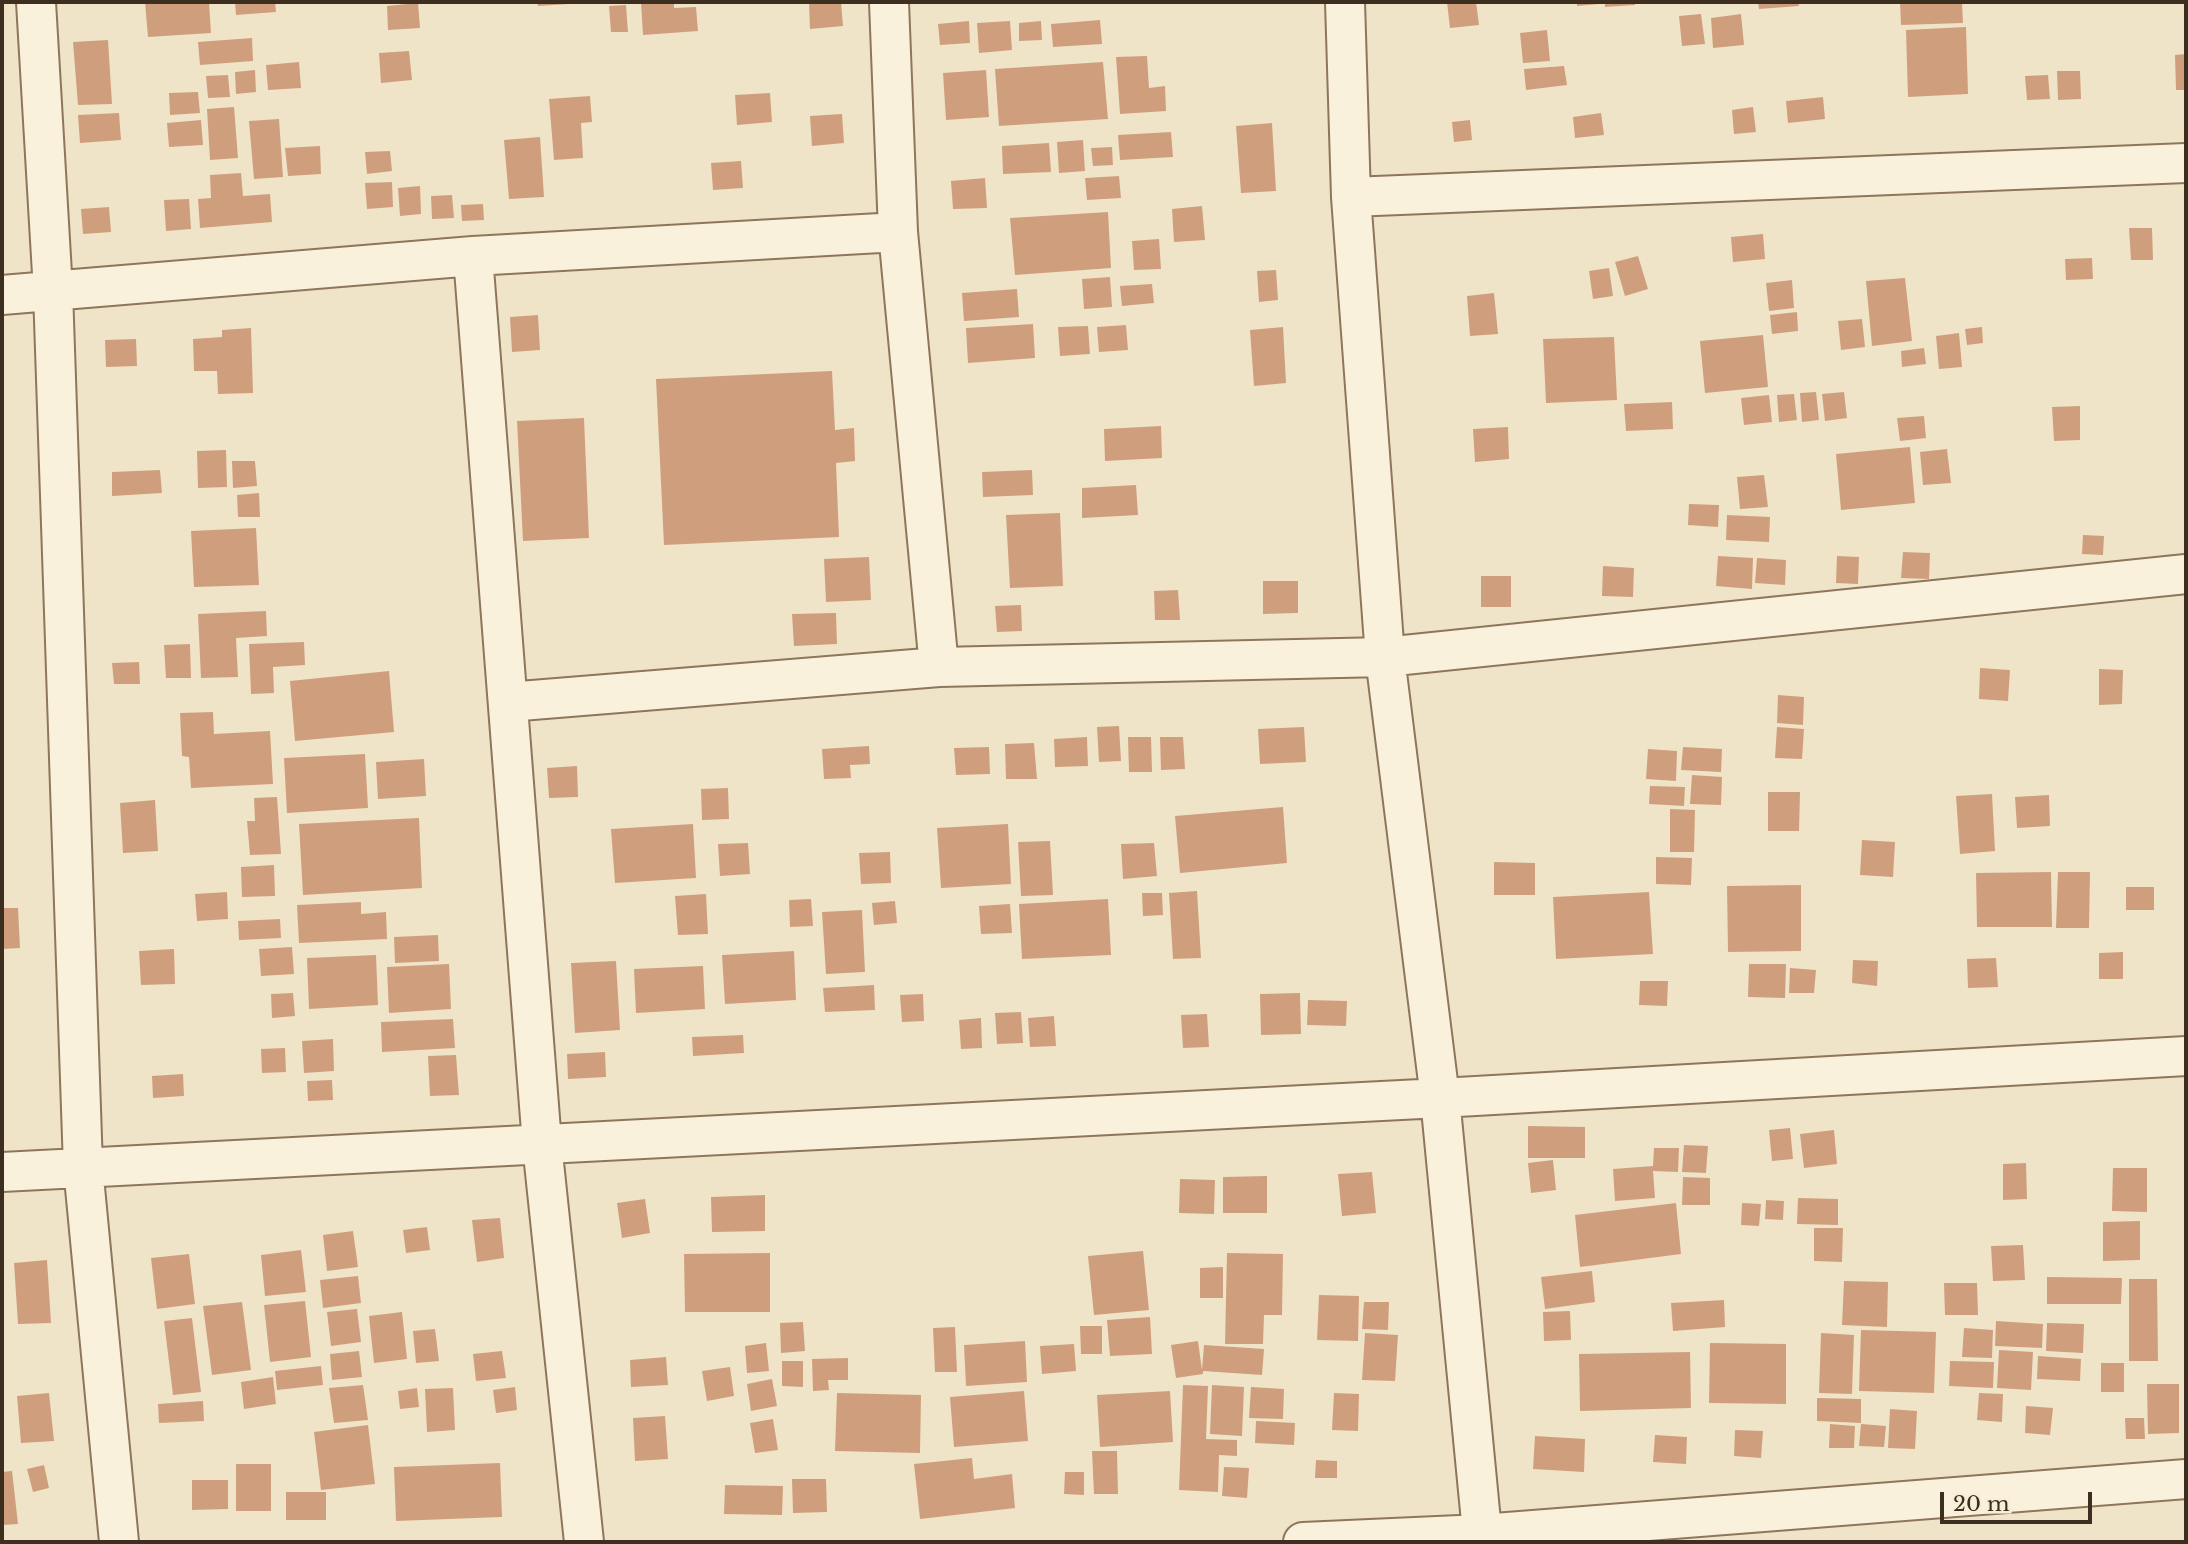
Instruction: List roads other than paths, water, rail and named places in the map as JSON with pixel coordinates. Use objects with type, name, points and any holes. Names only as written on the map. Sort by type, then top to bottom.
[{"type":"street","points":[[36,2],[53,291],[83,1167],[119,1542]]},
{"type":"street","points":[[888,2],[898,232],[939,667]]},
{"type":"street","points":[[1345,2],[1351,197],[1384,657],[1440,1098],[1483,1538]]},
{"type":"street","points":[[1351,197],[2186,163]]},
{"type":"street","points":[[2,295],[474,256],[898,232]]},
{"type":"street","points":[[474,256],[542,1144],[584,1542]]},
{"type":"street","points":[[508,702],[939,667],[1384,657],[2186,574]]},
{"type":"street","points":[[2,1172],[1440,1098],[2186,1056]]},
{"type":"street","points":[[1303,1542],[1483,1538],[2186,1479]]}]
